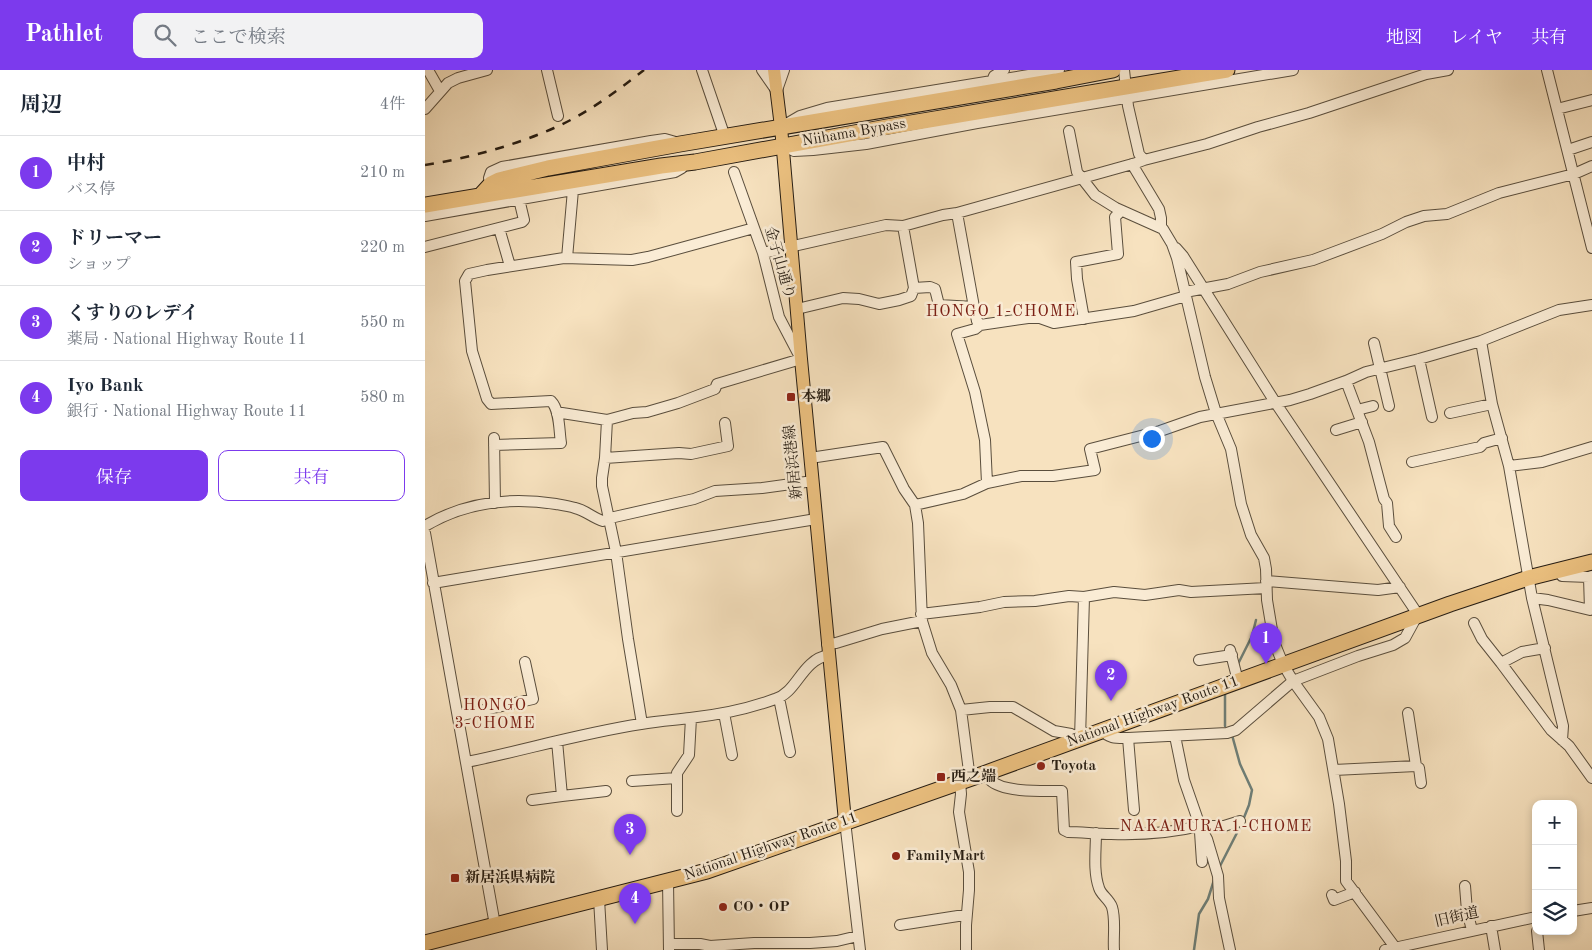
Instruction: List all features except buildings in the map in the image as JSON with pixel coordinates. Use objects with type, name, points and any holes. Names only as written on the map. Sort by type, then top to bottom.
[{"type":"highway","name":"Niihama Bypass","points":[[480,196],[491,184],[499,180],[548,168],[1113,70]]},
{"type":"highway","name":"Niihama Bypass","points":[[425,205],[695,162],[887,127],[1127,92],[1227,70]]},
{"type":"highway","name":"National Highway Route 11","points":[[425,943],[707,871],[1080,739],[1236,674],[1283,664],[1528,578],[1559,570],[1591,572]]},
{"type":"main road","name":"新居浜港線","points":[[774,70],[783,146],[810,458],[845,821]]},
{"type":"street","points":[[429,70],[440,91]]},
{"type":"street","points":[[425,109],[448,83],[458,78],[487,70]]},
{"type":"street","points":[[547,70],[558,116]]},
{"type":"street","points":[[702,70],[725,137]]},
{"type":"street","points":[[762,70],[777,91]]},
{"type":"street","points":[[777,91],[783,70]]},
{"type":"street","points":[[992,81],[993,76],[1004,70]]},
{"type":"street","points":[[781,127],[800,116],[827,108],[1059,70]]},
{"type":"street","points":[[1124,70],[1139,154],[1143,160]]},
{"type":"street","points":[[1127,92],[1293,70]]},
{"type":"street","points":[[763,254],[831,236],[885,225],[903,226],[943,214],[957,214],[1143,160],[1207,144],[1309,113],[1426,74],[1448,70]]},
{"type":"street","points":[[1547,70],[1592,248]]},
{"type":"street","points":[[1557,109],[1592,100]]},
{"type":"street","points":[[1069,131],[1077,172],[1084,178],[1095,195],[1121,211],[1161,228],[1183,256],[1275,402],[1419,616],[1405,638],[1393,645],[1358,656],[1293,681],[1236,730],[1128,738],[1106,736],[1102,730]]},
{"type":"street","points":[[1567,150],[1592,142]]},
{"type":"street","points":[[425,216],[675,172],[695,162]]},
{"type":"street","points":[[1132,164],[1159,209],[1161,228]]},
{"type":"street","points":[[987,483],[985,440],[975,392],[957,334],[975,329],[980,325],[1028,318],[1040,318],[1054,323],[1134,311],[1203,288],[1228,284],[1260,272],[1313,260],[1382,234],[1406,222],[1424,216],[1447,214],[1499,193],[1574,174],[1592,166]]},
{"type":"street","name":"金子山通り","points":[[734,172],[763,254],[779,317],[801,359]]},
{"type":"street","points":[[567,258],[573,190]]},
{"type":"street","points":[[425,247],[522,222],[524,220],[519,199]]},
{"type":"street","points":[[1084,319],[1076,262],[1118,254],[1115,217],[1121,211]]},
{"type":"street","points":[[957,214],[974,307],[977,321],[980,325]]},
{"type":"street","points":[[797,309],[850,298],[879,304],[911,296],[913,288],[903,226]]},
{"type":"street","points":[[499,228],[510,266]]},
{"type":"street","points":[[495,503],[494,442],[561,443],[555,405],[551,401],[491,404],[487,399],[472,351],[465,281],[469,274],[567,258],[632,260],[754,228]]},
{"type":"street","points":[[1172,244],[1205,377],[1216,413],[1231,449],[1238,494],[1251,535],[1264,558],[1274,642],[1283,664],[1319,717],[1328,739],[1346,861],[1346,881],[1393,949]]},
{"type":"street","points":[[913,288],[930,287],[935,290],[939,305],[974,307]]},
{"type":"street","points":[[915,505],[963,494],[987,483],[1021,476],[1053,476],[1095,470],[1091,449],[1216,413],[1303,396],[1366,372],[1419,359],[1481,340],[1559,310],[1592,305]]},
{"type":"street","points":[[1481,340],[1492,404],[1509,466],[1532,598],[1563,726],[1562,740]]},
{"type":"street","points":[[1374,343],[1389,406]]},
{"type":"street","points":[[557,414],[562,413],[607,420],[633,413],[647,412],[715,389],[717,384],[801,359]]},
{"type":"street","points":[[1419,359],[1432,417]]},
{"type":"street","points":[[1346,381],[1369,442],[1383,499],[1387,503],[1389,526],[1396,537]]},
{"type":"street","points":[[1451,413],[1492,404]]},
{"type":"street","points":[[1357,410],[1373,406]]},
{"type":"street","points":[[607,420],[602,486],[616,552],[627,639],[642,724]]},
{"type":"street","points":[[1335,430],[1362,422]]},
{"type":"street","points":[[605,458],[679,453],[691,454],[728,446],[725,423]]},
{"type":"street","points":[[1412,462],[1480,447],[1484,443],[1502,438]]},
{"type":"street","points":[[1509,466],[1542,462],[1592,447]]},
{"type":"street","points":[[810,458],[883,448],[904,489],[915,505],[918,523],[921,617],[932,653],[951,685],[961,710],[965,780],[959,812],[969,872],[966,950]]},
{"type":"street","points":[[425,526],[469,507],[525,501],[576,508],[595,519],[603,521],[693,499],[715,491],[762,488],[813,481]]},
{"type":"street","points":[[433,583],[816,519]]},
{"type":"street","points":[[425,533],[495,925]]},
{"type":"street","points":[[1532,598],[1548,600],[1591,614],[1591,572]]},
{"type":"street","points":[[467,762],[642,724],[724,713],[779,698],[793,687],[799,675],[836,642],[921,617],[1003,602],[1035,601],[1069,596],[1084,597],[1114,592],[1145,595],[1179,590],[1191,592],[1266,584],[1378,590],[1400,587]]},
{"type":"street","points":[[961,710],[1013,707],[1054,732],[1071,734],[1080,739],[1084,597]]},
{"type":"street","points":[[1474,623],[1482,639],[1551,730],[1569,746],[1592,778]]},
{"type":"street","points":[[1501,663],[1522,652],[1545,648]]},
{"type":"street","points":[[1199,660],[1231,652],[1236,674]]},
{"type":"street","points":[[458,716],[533,699],[525,662]]},
{"type":"street","points":[[779,698],[790,752]]},
{"type":"street","points":[[724,713],[732,756]]},
{"type":"street","points":[[1407,713],[1416,766],[1419,768],[1421,783]]},
{"type":"street","points":[[677,811],[677,773],[689,756],[691,718]]},
{"type":"street","points":[[1175,736],[1184,780],[1200,826],[1207,839],[1218,876],[1219,898],[1230,950]]},
{"type":"street","points":[[1128,738],[1133,810]]},
{"type":"street","points":[[557,741],[562,796]]},
{"type":"street","points":[[1334,770],[1416,766]]},
{"type":"street","points":[[986,773],[991,781],[1002,786],[1031,792],[1062,791],[1064,830],[1068,832],[1154,834],[1200,826],[1224,826],[1240,821]]},
{"type":"street","points":[[632,781],[677,778]]},
{"type":"street","points":[[532,800],[606,791]]},
{"type":"street","points":[[845,821],[860,950]]},
{"type":"street","points":[[1200,826],[1202,862]]},
{"type":"street","points":[[1096,833],[1095,868],[1097,883],[1099,890],[1112,907],[1114,950]]},
{"type":"street","points":[[668,880],[669,947],[700,944],[710,946],[754,943],[811,943],[858,936]]},
{"type":"street","points":[[1465,886],[1467,911],[1472,930]]},
{"type":"street","points":[[1333,895],[1334,900],[1355,892]]},
{"type":"street","points":[[599,899],[602,950]]},
{"type":"street","points":[[1577,910],[1592,908]]},
{"type":"street","points":[[900,925],[966,916]]},
{"type":"street","name":"旧街道","points":[[1393,949],[1532,918]]},
{"type":"street","points":[[1491,926],[1495,950]]},
{"type":"street","points":[[1537,935],[1539,950]]},
{"type":"waterway","points":[[1237,666],[1252,636],[1256,620]]},
{"type":"waterway","points":[[1225,694],[1225,726]]},
{"type":"waterway","points":[[1232,735],[1240,764],[1252,790],[1243,820]]},
{"type":"waterway","points":[[1219,868],[1241,825]]},
{"type":"waterway","points":[[1194,950],[1199,914],[1208,899],[1214,880]]},
{"type":"railway","points":[[425,165],[491,151],[554,128],[601,102],[644,70]]},
{"type":"place","name":"本郷","points":[[791,397]]},
{"type":"place","name":"中村","points":[[1266,664]]},
{"type":"place","name":"ドリーマー","points":[[1111,701]]},
{"type":"place","name":"Toyota","points":[[1041,766]]},
{"type":"place","name":"西之端","points":[[941,777]]},
{"type":"place","name":"くすりのレデイ","points":[[630,855]]},
{"type":"place","name":"FamilyMart","points":[[896,856]]},
{"type":"place","name":"新居浜県病院","points":[[455,878]]},
{"type":"place","name":"CO・OP","points":[[723,907]]},
{"type":"place","name":"Iyo Bank","points":[[635,924]]},
{"type":"district","name":"HONGO 1-CHOME","points":[[1001,312]]},
{"type":"district","name":"HONGO 3-CHOME","points":[[495,715]]},
{"type":"district","name":"NAKAMURA 1-CHOME","points":[[1216,827]]}]
